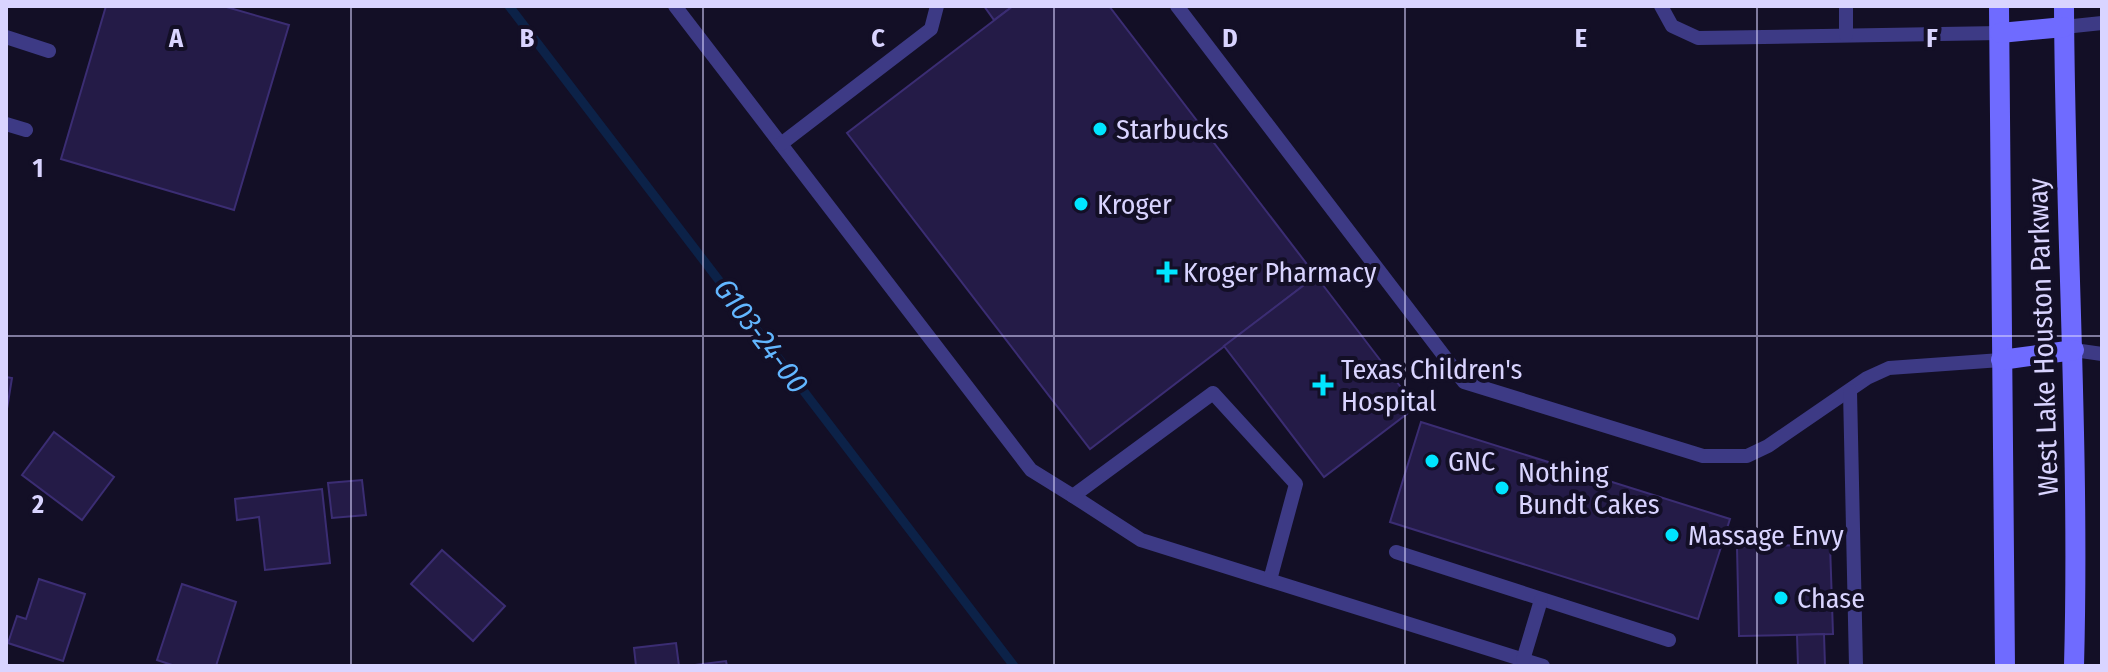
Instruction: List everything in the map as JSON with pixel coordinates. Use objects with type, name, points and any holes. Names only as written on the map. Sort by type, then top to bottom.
[{"type":"main road","name":"West Lake Houston Parkway","points":[[1999,6],[2005,666]]},
{"type":"main road","name":"West Lake Houston Parkway","points":[[2064,16],[2065,183],[2074,350],[2077,558],[2074,666]]},
{"type":"main road","points":[[2000,33],[2064,16]]},
{"type":"main road","points":[[2001,360],[2074,350]]},
{"type":"lane","points":[[675,6],[1031,470],[1141,540],[1543,666]]},
{"type":"lane","points":[[781,144],[931,29],[937,6]]},
{"type":"lane","points":[[1177,6],[1464,382],[1703,456],[1747,456],[1768,446],[1867,378],[1889,368],[2001,360]]},
{"type":"lane","points":[[1661,6],[1672,26],[1698,38],[2000,33]]},
{"type":"lane","points":[[1846,6],[1846,35]]},
{"type":"lane","points":[[2064,16],[2102,23]]},
{"type":"lane","points":[[6,37],[49,51]]},
{"type":"lane","points":[[6,124],[26,130]]},
{"type":"lane","points":[[2074,350],[2102,354]]},
{"type":"lane","points":[[1850,391],[1856,666]]},
{"type":"lane","points":[[1073,496],[1213,393],[1296,484],[1270,580]]},
{"type":"lane","points":[[1396,552],[1669,640]]},
{"type":"lane","points":[[1523,660],[1541,600]]},
{"type":"building","points":[[106,6],[223,6],[289,25],[234,210],[61,159]]},
{"type":"building","points":[[984,6],[1013,6],[994,20]]},
{"type":"building","name":"Kroger","points":[[1013,6],[1109,6],[1316,276],[1090,449],[847,133]]},
{"type":"building","points":[[1316,276],[1416,407],[1324,477],[1224,346]]},
{"type":"building","points":[[6,377],[12,378],[6,415]]},
{"type":"building","points":[[1421,422],[1730,519],[1698,619],[1390,522]]},
{"type":"building","points":[[54,432],[114,477],[82,520],[22,475]]},
{"type":"building","points":[[362,480],[366,515],[332,518],[328,483]]},
{"type":"building","points":[[322,489],[330,563],[265,570],[259,517],[237,520],[235,499]]},
{"type":"building","points":[[1830,544],[1833,634],[1739,636],[1737,547]]},
{"type":"building","points":[[442,550],[505,606],[473,641],[411,584]]},
{"type":"building","points":[[39,579],[85,594],[63,661],[8,643],[17,616],[26,619]]},
{"type":"building","points":[[182,584],[236,602],[216,666],[175,666],[157,660]]},
{"type":"building","points":[[1824,634],[1825,666],[1798,666],[1797,635]]},
{"type":"building","points":[[676,643],[679,666],[636,666],[634,648]]},
{"type":"building","points":[[726,661],[727,666],[687,666]]},
{"type":"waterway","name":"G103-24-00","points":[[509,6],[1014,666]]},
{"type":"place","name":"Starbucks","points":[[1100,129]]},
{"type":"place","name":"Kroger","points":[[1081,204]]},
{"type":"place","name":"Kroger Pharmacy","points":[[1167,272]]},
{"type":"place","name":"Texas Children's Hospital","points":[[1323,385]]},
{"type":"place","name":"GNC","points":[[1432,461]]},
{"type":"place","name":"Nothing Bundt Cakes","points":[[1502,488]]},
{"type":"place","name":"Massage Envy","points":[[1672,535]]},
{"type":"place","name":"Chase","points":[[1781,598]]}]
